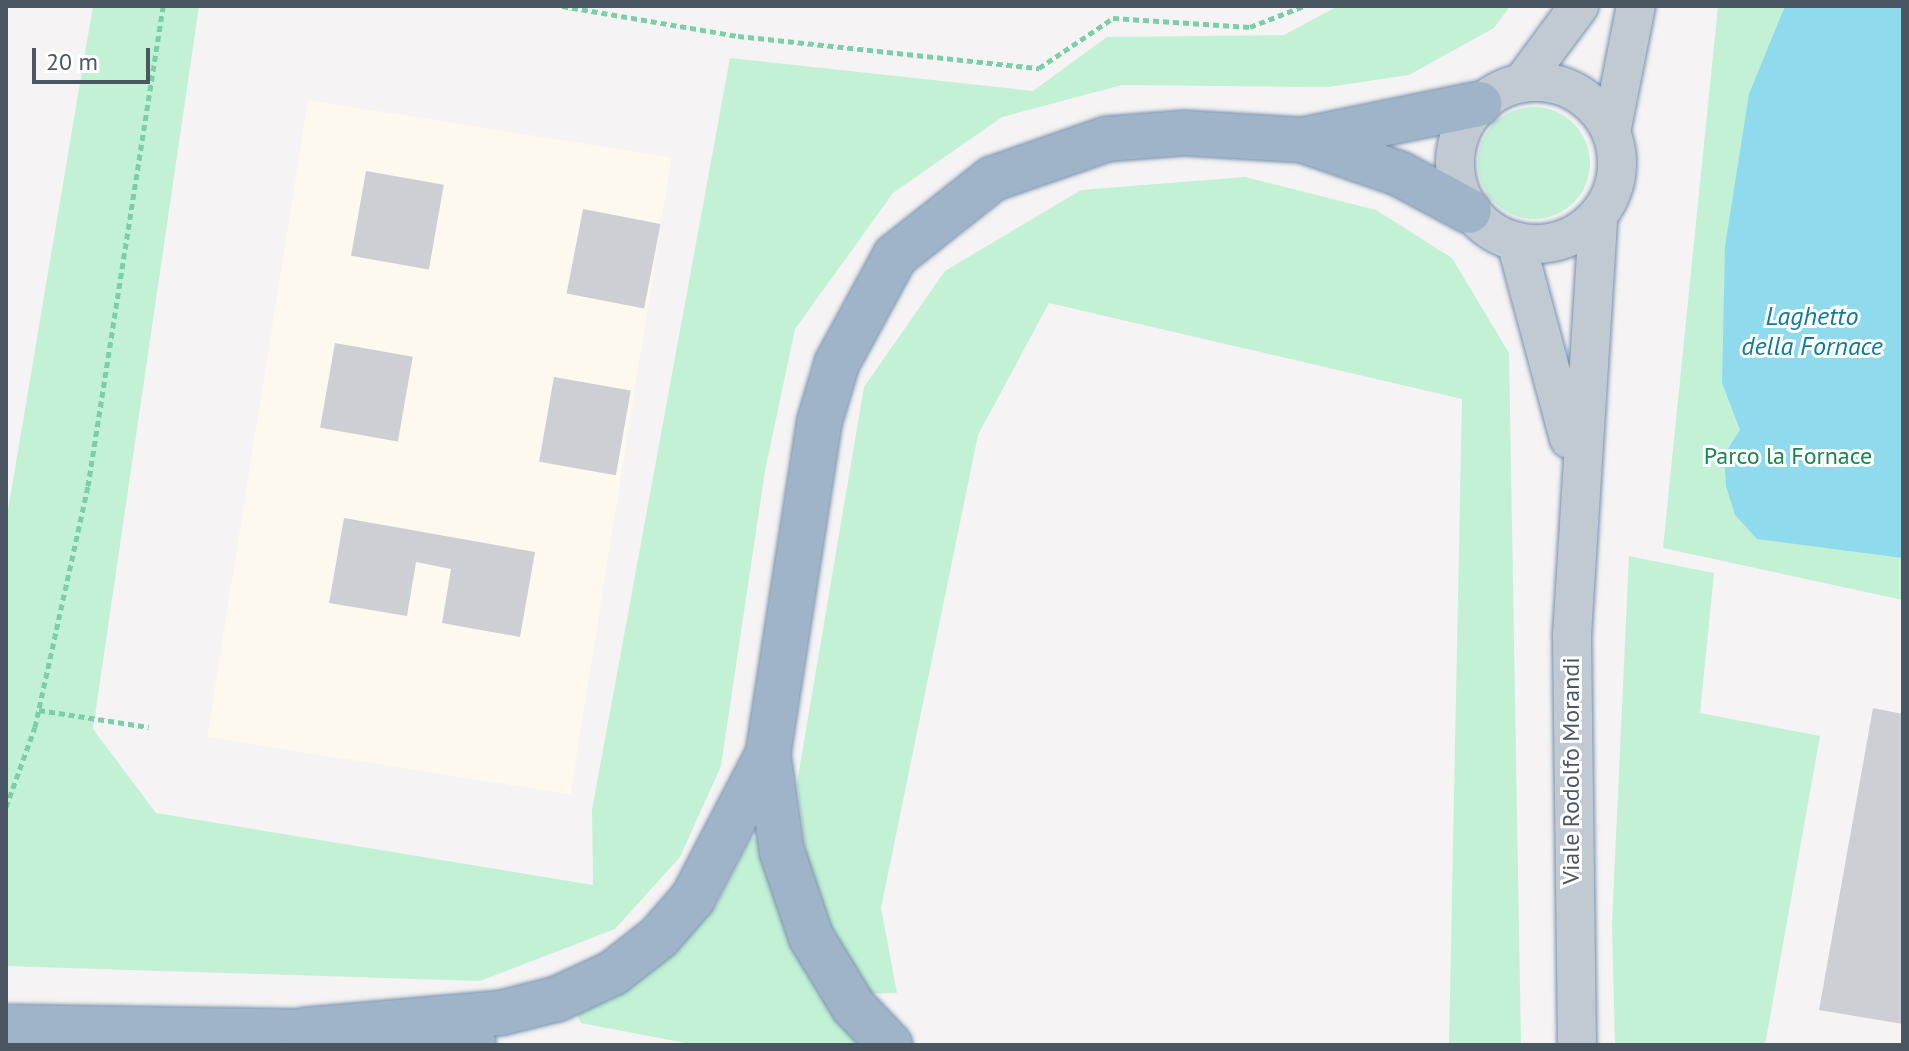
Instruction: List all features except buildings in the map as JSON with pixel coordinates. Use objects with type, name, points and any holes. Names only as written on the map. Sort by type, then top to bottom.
[{"type":"highway","points":[[890,1045],[853,1006],[811,937],[782,852],[768,754],[819,423],[837,363],[895,256],[992,179],[1052,154],[1107,139],[1184,133],[1302,140],[1479,104]]},
{"type":"highway","points":[[1302,140],[1400,174],[1469,211]]},
{"type":"highway","points":[[306,1030],[501,1013],[557,999],[613,973],[659,937],[693,898],[768,754]]},
{"type":"highway","points":[[6,1027],[99,1024],[306,1030],[474,1045]]},
{"type":"street","points":[[1579,6],[1522,83],[1479,104],[1465,122],[1454,167],[1469,211],[1516,242],[1570,237],[1598,218]]},
{"type":"street","name":"Viale Rodolfo Morandi","points":[[1577,1045],[1571,651],[1598,218],[1614,184],[1611,132],[1636,6]]},
{"type":"street","points":[[1522,83],[1570,89],[1611,132]]},
{"type":"street","name":"Viale Rodolfo Morandi","points":[[1516,242],[1554,366],[1581,496]]},
{"type":"path","points":[[6,807],[39,710],[88,486],[163,6]]},
{"type":"path","points":[[562,6],[738,36],[1039,68],[1113,18],[1250,27],[1304,6]]},
{"type":"path","points":[[39,710],[149,727]]},
{"type":"shaded area","points":[[308,100],[671,158],[571,795],[207,737]]},
{"type":"green space","points":[[93,6],[199,6],[93,729],[156,813],[593,885],[592,810],[730,58],[1033,91],[1107,37],[1284,35],[1338,6],[1510,6],[1494,28],[1409,75],[1328,87],[1122,85],[1002,117],[893,193],[795,329],[765,471],[721,766],[680,857],[615,929],[480,981],[6,966],[6,522]]},
{"type":"green space","name":"Laghetto della Fornace","points":[[1718,6],[1903,6],[1903,600],[1663,548]]},
{"type":"green space","points":[[1534,107],[1555,111],[1573,124],[1586,142],[1590,163],[1586,184],[1573,202],[1555,215],[1534,219],[1513,215],[1495,202],[1482,184],[1478,163],[1482,142],[1495,124],[1513,111]]},
{"type":"green space","points":[[1245,177],[1376,210],[1452,258],[1509,353],[1521,1045],[1449,1045],[1462,399],[1049,303],[978,435],[881,908],[897,993],[859,994],[812,895],[797,783],[864,387],[945,271],[1081,190]]},
{"type":"green space","points":[[1629,556],[1714,573],[1700,713],[1820,736],[1765,1045],[1615,1045],[1612,923]]},
{"type":"green space","points":[[751,837],[761,840],[823,997],[859,1045],[696,1045],[581,1023],[576,1012],[610,1000],[663,961],[716,906]]},
{"type":"water","name":"Laghetto della Fornace","points":[[1785,6],[1903,6],[1903,558],[1757,539],[1735,515],[1726,486],[1724,455],[1740,430],[1722,383],[1725,246],[1749,94]]},
{"type":"park label","name":"Parco la Fornace","points":[[1788,456]]}]
